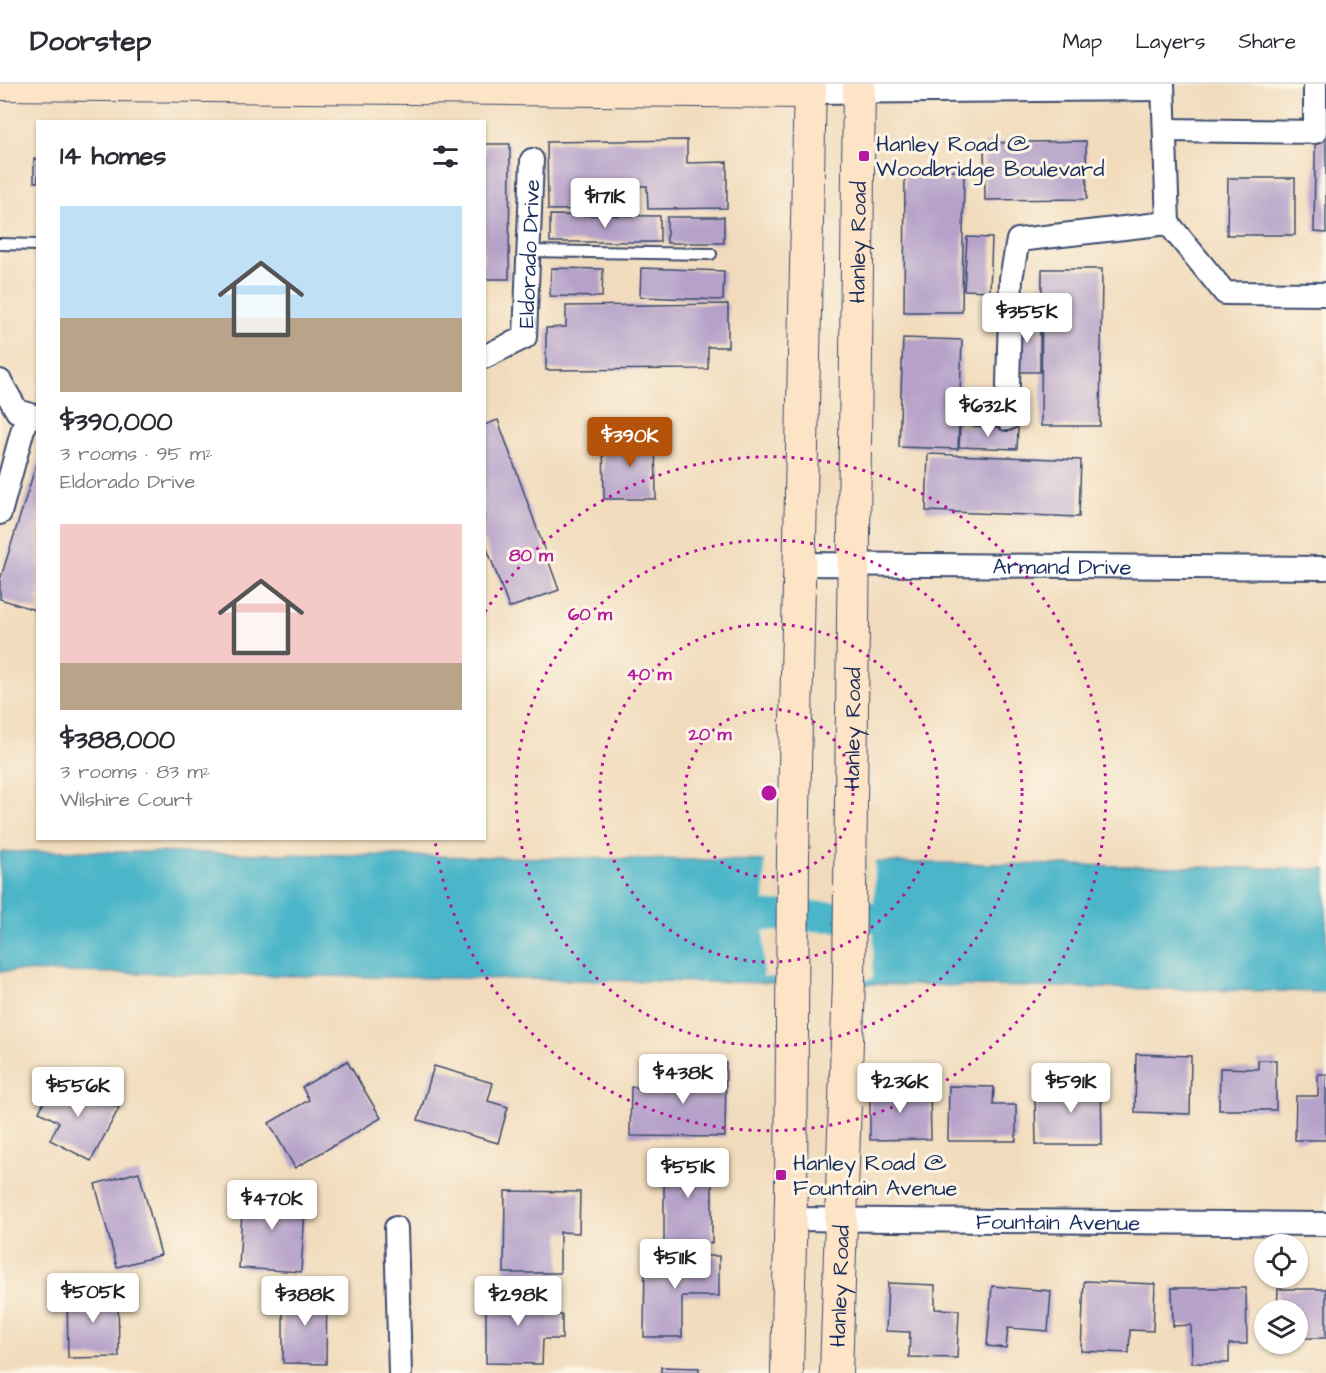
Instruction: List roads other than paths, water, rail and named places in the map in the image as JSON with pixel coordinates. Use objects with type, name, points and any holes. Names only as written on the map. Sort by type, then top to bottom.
[{"type":"main road","points":[[0,84],[810,88],[793,857],[791,1219],[787,1373]]},
{"type":"main road","name":"Hanley Road","points":[[836,1373],[849,980],[859,88]]},
{"type":"street","points":[[1165,130],[1315,132],[1315,84]]},
{"type":"street","points":[[810,88],[1163,90],[1168,223],[1225,293],[1326,294]]},
{"type":"street","name":"Eldorado Drive","points":[[486,356],[525,337],[532,160]]},
{"type":"street","points":[[1007,419],[1011,279],[1018,240],[1168,223]]},
{"type":"street","points":[[0,382],[16,411],[32,416],[0,513]]},
{"type":"street","name":"Armand Drive","points":[[800,564],[1326,568]]},
{"type":"street","name":"Fountain Avenue","points":[[791,1219],[1326,1224]]},
{"type":"street","points":[[396,1228],[399,1373]]},
{"type":"lane","points":[[0,244],[36,245]]},
{"type":"lane","points":[[528,251],[711,254]]},
{"type":"water","points":[[0,852],[779,861],[777,983],[0,971]]},
{"type":"water","points":[[865,862],[1326,869],[1326,992],[863,984]]},
{"type":"waterway","points":[[768,916],[873,917]]},
{"type":"place","name":"Hanley Road @ Woodbridge Boulevard","points":[[864,156]]},
{"type":"place","name":"Hanley Road @ Fountain Avenue","points":[[781,1175]]}]
